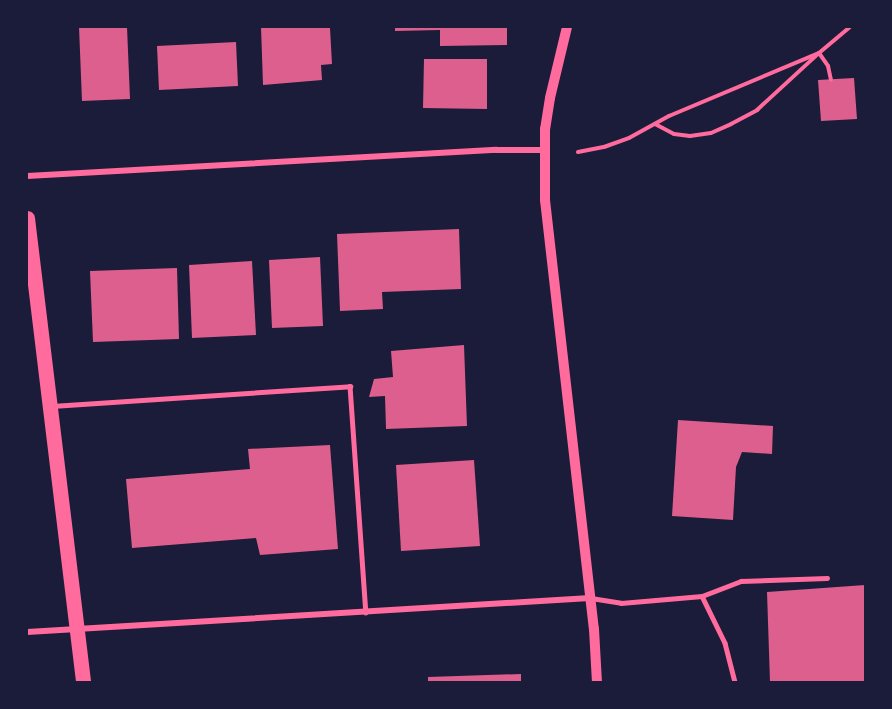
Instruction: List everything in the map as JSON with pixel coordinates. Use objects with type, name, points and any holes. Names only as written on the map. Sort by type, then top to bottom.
[{"type":"main road","points":[[27,219],[83,682]]},
{"type":"street","points":[[567,27],[550,98],[543,150],[544,200],[590,598],[597,682]]},
{"type":"street","points":[[27,176],[496,150],[543,150]]},
{"type":"street","points":[[27,633],[590,598]]},
{"type":"lane","points":[[49,406],[350,386],[366,612]]},
{"type":"lane","points":[[590,598],[621,603],[702,596],[741,581],[827,578]]},
{"type":"lane","points":[[702,596],[725,643],[735,682]]},
{"type":"path","points":[[655,123],[674,134],[690,136],[711,133],[731,124],[757,110],[850,27]]},
{"type":"path","points":[[819,53],[828,66],[831,80]]},
{"type":"path","points":[[578,152],[604,147],[819,53]]},
{"type":"building","points":[[79,27],[127,27],[130,99],[82,101]]},
{"type":"building","points":[[261,27],[330,28],[332,64],[321,65],[322,80],[263,85]]},
{"type":"building","points":[[395,27],[507,27],[507,45],[440,46],[440,30],[395,31]]},
{"type":"building","points":[[236,42],[238,86],[159,90],[157,46]]},
{"type":"building","points":[[424,59],[487,59],[487,109],[423,108]]},
{"type":"building","points":[[854,78],[857,119],[821,121],[818,80]]},
{"type":"building","points":[[459,229],[461,289],[382,292],[383,309],[340,311],[337,234]]},
{"type":"building","points":[[320,257],[323,326],[272,328],[269,260]]},
{"type":"building","points":[[252,261],[256,335],[192,338],[189,265]]},
{"type":"building","points":[[177,268],[179,339],[93,342],[90,271]]},
{"type":"building","points":[[464,345],[467,426],[386,429],[385,396],[369,397],[374,379],[393,377],[391,351]]},
{"type":"building","points":[[678,420],[773,426],[772,454],[742,452],[736,467],[733,520],[672,516]]},
{"type":"building","points":[[330,445],[338,549],[260,555],[256,538],[132,548],[126,479],[250,469],[248,449]]},
{"type":"building","points":[[474,460],[480,546],[401,551],[396,465]]},
{"type":"building","points":[[865,585],[865,682],[770,682],[767,592]]},
{"type":"building","points":[[521,674],[521,682],[428,682],[428,677]]}]
